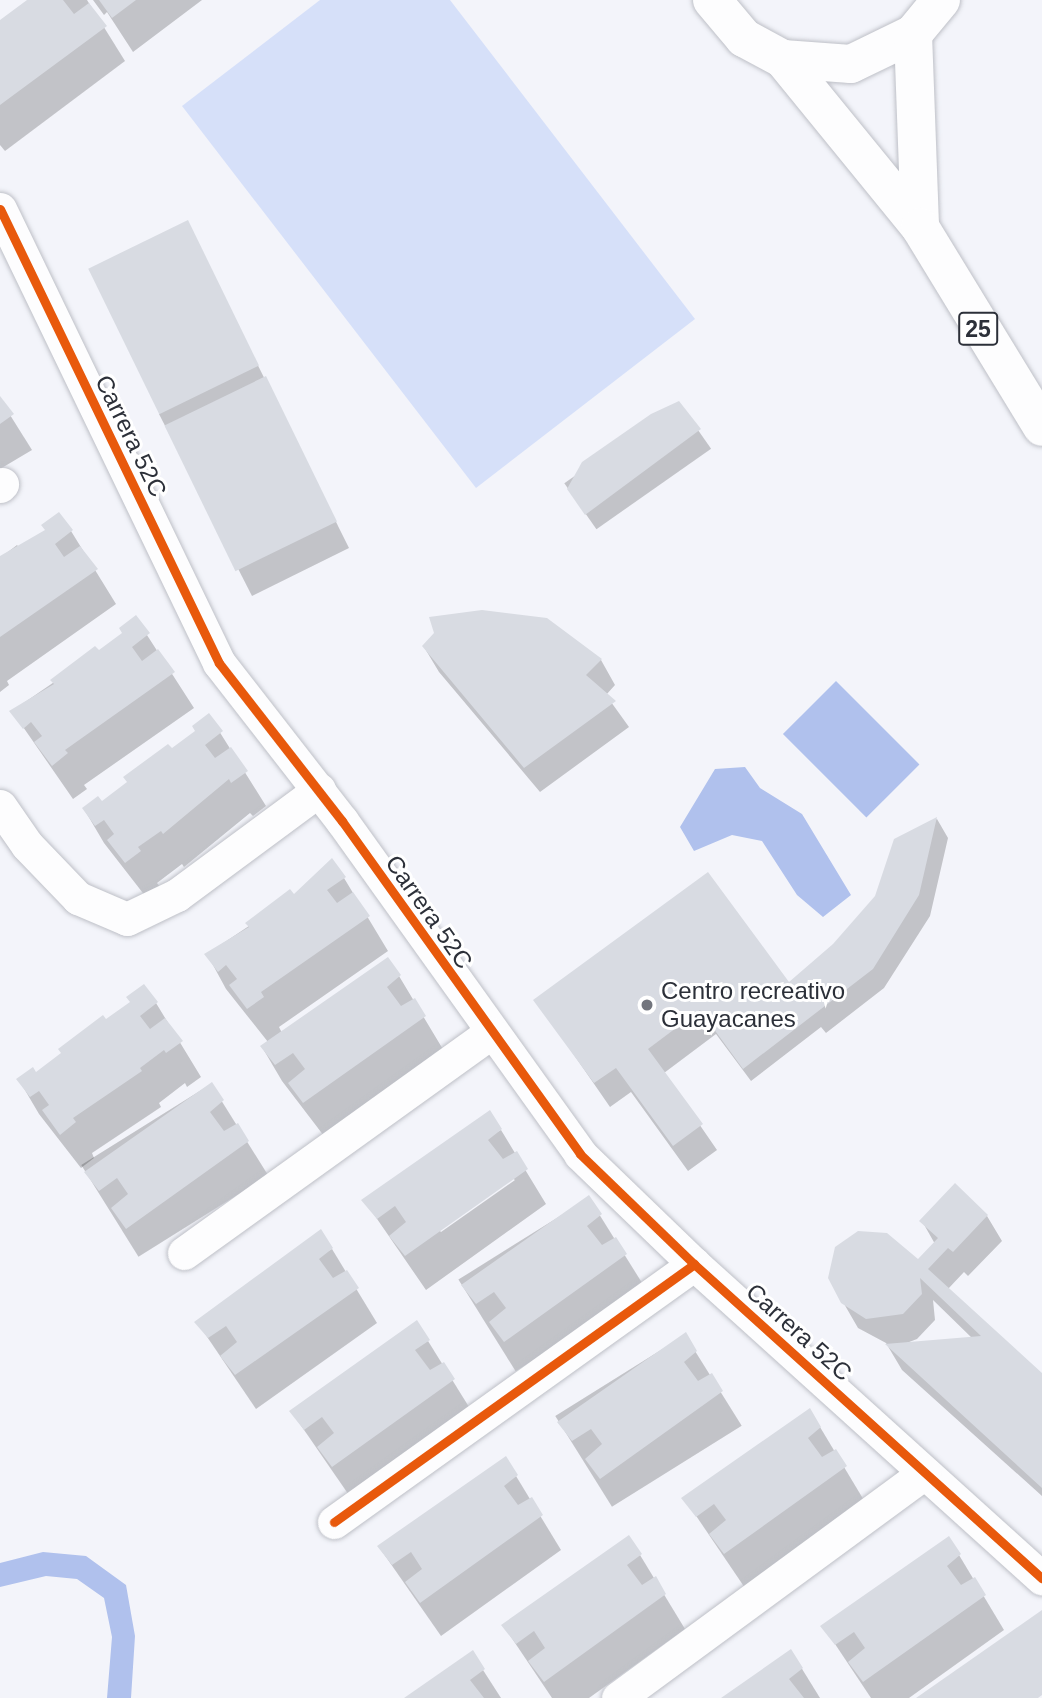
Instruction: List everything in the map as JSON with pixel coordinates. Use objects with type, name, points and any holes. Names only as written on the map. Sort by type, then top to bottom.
[{"type":"highway","points":[[712,0],[744,38],[783,60],[851,64],[913,34],[940,0]]},
{"type":"highway","name":"25","points":[[913,34],[920,227]]},
{"type":"highway","name":"25","points":[[783,60],[920,227],[1042,427]]},
{"type":"street","name":"Carrera 52C","points":[[0,209],[219,663],[318,790],[490,1033],[580,1154],[694,1264],[1042,1578]]},
{"type":"street","points":[[0,806],[27,845],[78,898],[127,919],[177,895],[318,790]]},
{"type":"street","points":[[184,1253],[490,1033]]},
{"type":"street","points":[[334,1522],[694,1264]]},
{"type":"street","points":[[618,1698],[924,1473]]},
{"type":"shaded area","points":[[320,0],[450,0],[695,319],[476,488],[182,106]]},
{"type":"water","points":[[836,681],[919,764],[866,817],[783,734]]},
{"type":"water","points":[[745,767],[760,788],[802,814],[851,895],[823,917],[797,895],[762,841],[732,835],[694,851],[680,827],[715,769]]},
{"type":"water","points":[[43,1552],[86,1556],[126,1585],[135,1636],[131,1698],[107,1698],[112,1637],[104,1598],[77,1579],[46,1576],[0,1587],[0,1563]]},
{"type":"building","points":[[27,0],[63,0],[74,14],[89,3],[107,26],[0,105],[0,20]]},
{"type":"building","points":[[99,0],[136,0],[112,18]]},
{"type":"building","points":[[188,220],[259,366],[159,414],[88,269]]},
{"type":"building","points":[[266,376],[337,522],[235,571],[164,426]]},
{"type":"building","points":[[0,396],[14,414],[0,424]]},
{"type":"building","points":[[679,401],[701,429],[585,515],[567,489],[582,462],[651,414]]},
{"type":"building","points":[[59,512],[73,530],[55,544],[64,557],[80,546],[98,569],[0,637],[0,556],[45,530],[41,525]]},
{"type":"building","points":[[482,610],[547,618],[602,659],[586,675],[616,701],[524,768],[422,646],[434,633],[429,617]]},
{"type":"building","points":[[136,615],[150,633],[132,647],[142,661],[158,649],[175,672],[65,750],[68,753],[52,766],[34,742],[42,736],[31,722],[23,729],[9,711],[54,684],[50,680],[95,646],[99,650],[122,633],[119,628]]},
{"type":"building","points":[[209,713],[223,731],[205,745],[215,758],[231,747],[248,771],[231,783],[229,779],[163,834],[161,831],[138,847],[141,851],[125,863],[107,840],[114,834],[104,820],[95,826],[82,808],[98,796],[102,801],[127,782],[123,777],[168,744],[172,748],[195,731],[192,726]]},
{"type":"building","name":"Centro recreativo Guayacanes","points":[[937,817],[919,895],[873,969],[743,1069],[700,1010],[648,1049],[703,1124],[673,1146],[616,1068],[594,1083],[533,1000],[708,872],[789,982],[833,944],[875,896],[894,839]]},
{"type":"building","points":[[332,858],[346,877],[327,890],[337,903],[353,892],[370,916],[261,992],[264,997],[247,1009],[229,985],[237,979],[226,965],[218,972],[204,954],[249,927],[245,923],[290,889],[294,894]]},
{"type":"building","points":[[388,957],[401,975],[387,987],[401,1006],[415,998],[426,1016],[303,1103],[288,1083],[305,1069],[293,1053],[275,1065],[260,1046]]},
{"type":"building","points":[[144,984],[158,1002],[140,1016],[150,1029],[165,1018],[183,1041],[166,1053],[164,1050],[140,1068],[142,1071],[73,1118],[76,1122],[60,1135],[42,1110],[49,1105],[39,1091],[30,1097],[16,1079],[33,1067],[36,1072],[61,1053],[58,1049],[103,1015],[106,1019],[130,1002],[126,997]]},
{"type":"building","points":[[212,1082],[224,1100],[210,1112],[224,1131],[238,1123],[249,1141],[126,1229],[111,1208],[128,1194],[117,1178],[99,1191],[84,1172]]},
{"type":"building","points":[[490,1110],[502,1129],[488,1140],[503,1159],[517,1151],[528,1169],[405,1256],[389,1236],[406,1222],[395,1206],[377,1219],[361,1200]]},
{"type":"building","points":[[955,1183],[988,1215],[953,1252],[948,1248],[928,1269],[1042,1373],[1042,1488],[885,1344],[981,1336],[920,1278],[922,1294],[903,1314],[866,1319],[841,1303],[828,1278],[835,1247],[858,1231],[887,1233],[918,1259],[938,1238],[919,1221]]},
{"type":"building","points":[[589,1195],[602,1214],[587,1226],[602,1245],[616,1237],[627,1254],[504,1342],[489,1322],[506,1308],[494,1292],[476,1304],[461,1285]]},
{"type":"building","points":[[321,1229],[333,1248],[319,1259],[333,1278],[347,1270],[359,1288],[235,1375],[220,1356],[237,1342],[226,1326],[208,1338],[194,1322]]},
{"type":"building","points":[[417,1320],[430,1340],[415,1350],[430,1370],[444,1362],[455,1379],[332,1467],[317,1447],[334,1433],[322,1417],[304,1430],[289,1411]]},
{"type":"building","points":[[686,1332],[697,1351],[684,1362],[698,1381],[712,1373],[723,1391],[600,1479],[585,1459],[602,1444],[591,1429],[572,1441],[557,1422]]},
{"type":"building","points":[[810,1408],[821,1427],[808,1438],[822,1457],[836,1449],[847,1466],[724,1554],[709,1534],[726,1520],[714,1504],[696,1517],[681,1498]]},
{"type":"building","points":[[506,1456],[518,1475],[504,1486],[518,1505],[532,1497],[543,1515],[420,1603],[405,1582],[422,1569],[411,1552],[392,1565],[377,1546]]},
{"type":"building","points":[[629,1535],[642,1554],[627,1565],[642,1585],[656,1576],[666,1594],[544,1682],[528,1661],[545,1648],[534,1631],[516,1644],[501,1625]]},
{"type":"building","points":[[949,1536],[961,1554],[947,1566],[961,1585],[975,1577],[986,1595],[863,1682],[848,1662],[865,1648],[854,1632],[835,1645],[820,1626]]},
{"type":"building","points":[[1042,1610],[1042,1695],[1038,1698],[916,1698]]},
{"type":"building","points":[[791,1649],[803,1668],[789,1679],[804,1698],[721,1698]]},
{"type":"building","points":[[473,1650],[485,1669],[470,1680],[484,1698],[404,1698]]},
{"type":"cycle path","points":[[0,209],[219,663],[342,821],[580,1154],[694,1264],[1042,1578]]},
{"type":"cycle path","points":[[334,1522],[694,1264]]},
{"type":"place","name":"Centro recreativo Guayacanes","points":[[647,1005]]}]
